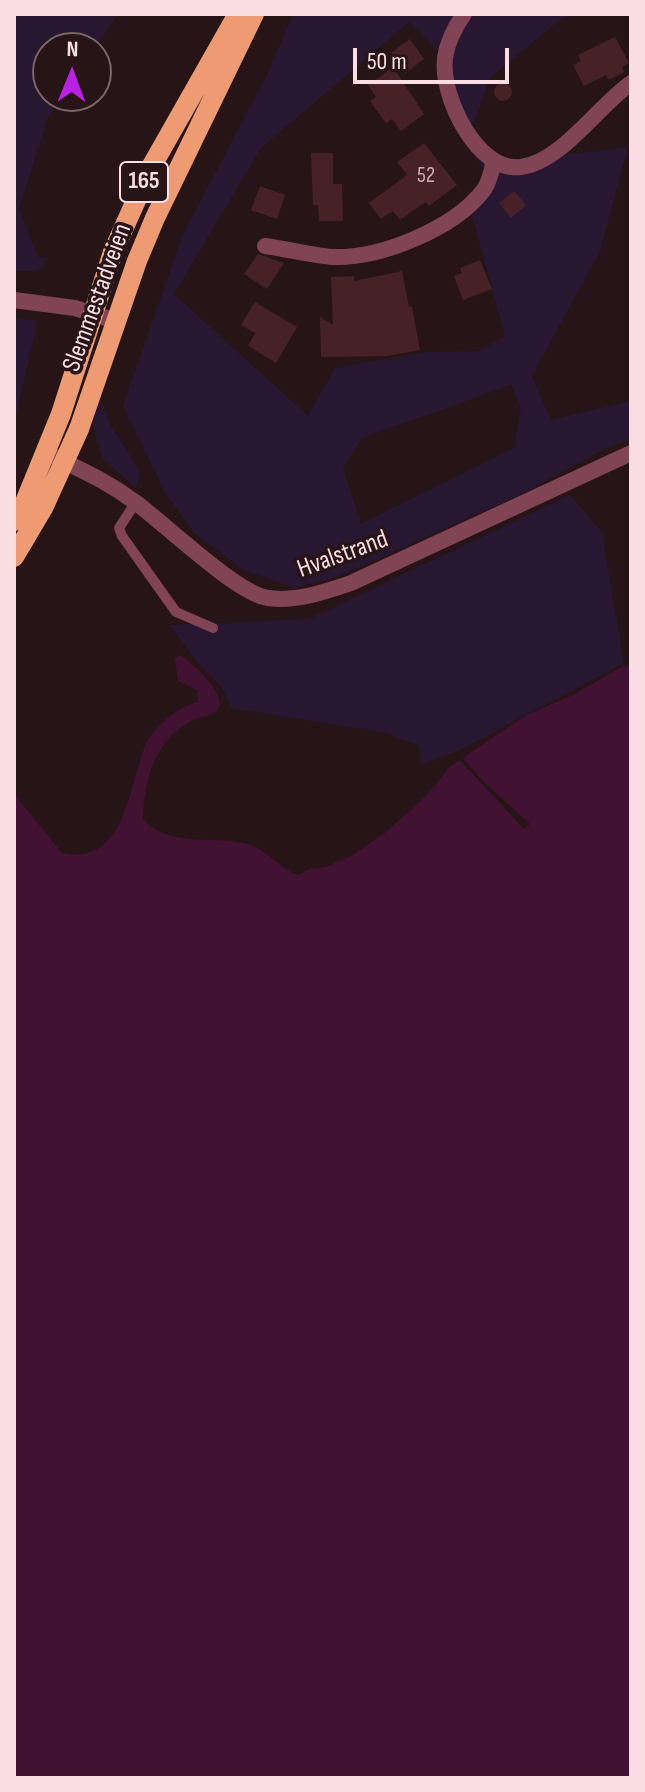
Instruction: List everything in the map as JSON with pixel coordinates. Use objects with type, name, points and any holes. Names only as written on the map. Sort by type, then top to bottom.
[{"type":"main road","name":"Slemmestadveien","points":[[14,557],[43,508],[93,314],[113,252],[150,169],[238,14]]},
{"type":"main road","name":"Slemmestadveien","points":[[14,521],[56,458],[116,321],[155,218],[254,14]]},
{"type":"street","points":[[464,14],[447,44],[444,61],[446,86],[455,113],[476,145],[494,162],[518,168],[540,162],[557,152],[631,83]]},
{"type":"street","points":[[265,246],[334,257],[403,243],[444,224],[466,208],[485,189],[494,162]]},
{"type":"street","points":[[14,300],[39,301],[116,321]]},
{"type":"street","name":"Hvalstrand","points":[[56,458],[99,477],[136,502],[236,583],[264,598],[288,599],[351,583],[631,453]]},
{"type":"lane","points":[[136,502],[119,528],[122,536],[176,612],[213,628]]},
{"type":"shaded area","points":[[14,14],[118,14],[106,32],[32,32],[32,112],[51,112],[19,208],[38,257],[49,258],[36,271],[14,271]]},
{"type":"shaded area","points":[[293,14],[576,14],[561,19],[490,78],[472,127],[488,149],[516,161],[628,147],[600,251],[532,376],[551,420],[631,401],[631,439],[604,449],[524,493],[340,576],[294,588],[244,570],[193,532],[166,494],[123,406],[183,234],[266,77]],"holes":[[[409,22],[439,52],[464,142],[484,168],[495,190],[471,212],[505,336],[479,351],[425,352],[335,368],[308,416],[174,294],[261,148]],[[511,385],[521,407],[514,448],[361,524],[343,468],[362,438]]]},
{"type":"shaded area","points":[[14,317],[38,320],[14,423]]},
{"type":"shaded area","points":[[99,400],[110,424],[140,471],[136,488],[103,459],[92,426]]},
{"type":"shaded area","points":[[570,495],[602,532],[624,663],[462,749],[422,765],[419,746],[387,733],[231,708],[221,686],[197,662],[170,625],[309,619]]},
{"type":"shaded area","points":[[181,655],[214,688],[220,703],[216,711],[178,730],[160,751],[149,776],[143,819],[154,828],[180,838],[251,845],[298,875],[351,856],[386,832],[425,797],[449,768],[525,716],[575,694],[623,666],[631,667],[631,1778],[14,1778],[14,794],[62,853],[83,854],[100,848],[122,819],[150,737],[168,718],[198,702],[197,690],[178,681],[175,658]]},
{"type":"pier","points":[[460,755],[530,824],[524,829],[457,757]]},
{"type":"building","points":[[615,37],[629,63],[622,67],[624,72],[609,80],[606,75],[584,86],[573,65],[581,61],[578,55]]},
{"type":"building","points":[[410,39],[424,59],[406,73],[391,53]]},
{"type":"building","points":[[393,67],[424,114],[401,131],[392,119],[386,123],[370,101],[376,97],[368,85]]},
{"type":"building","points":[[503,83],[512,92],[503,101],[494,92]]},
{"type":"building","points":[[424,143],[457,185],[429,206],[426,202],[400,220],[393,211],[381,219],[369,203],[407,175],[397,162]]},
{"type":"building","points":[[311,153],[333,153],[333,184],[342,184],[343,221],[319,221],[318,205],[313,205]]},
{"type":"building","points":[[260,186],[285,195],[277,219],[251,210]]},
{"type":"building","points":[[514,191],[526,205],[511,218],[499,203]]},
{"type":"building","points":[[258,254],[284,263],[267,289],[244,274]]},
{"type":"building","points":[[480,260],[492,289],[463,300],[454,276],[462,273],[460,268]]},
{"type":"building","points":[[402,271],[420,350],[387,356],[321,357],[320,317],[333,325],[331,277],[354,276],[354,281]]},
{"type":"building","points":[[255,302],[297,327],[276,363],[248,346],[255,333],[241,325]]}]
